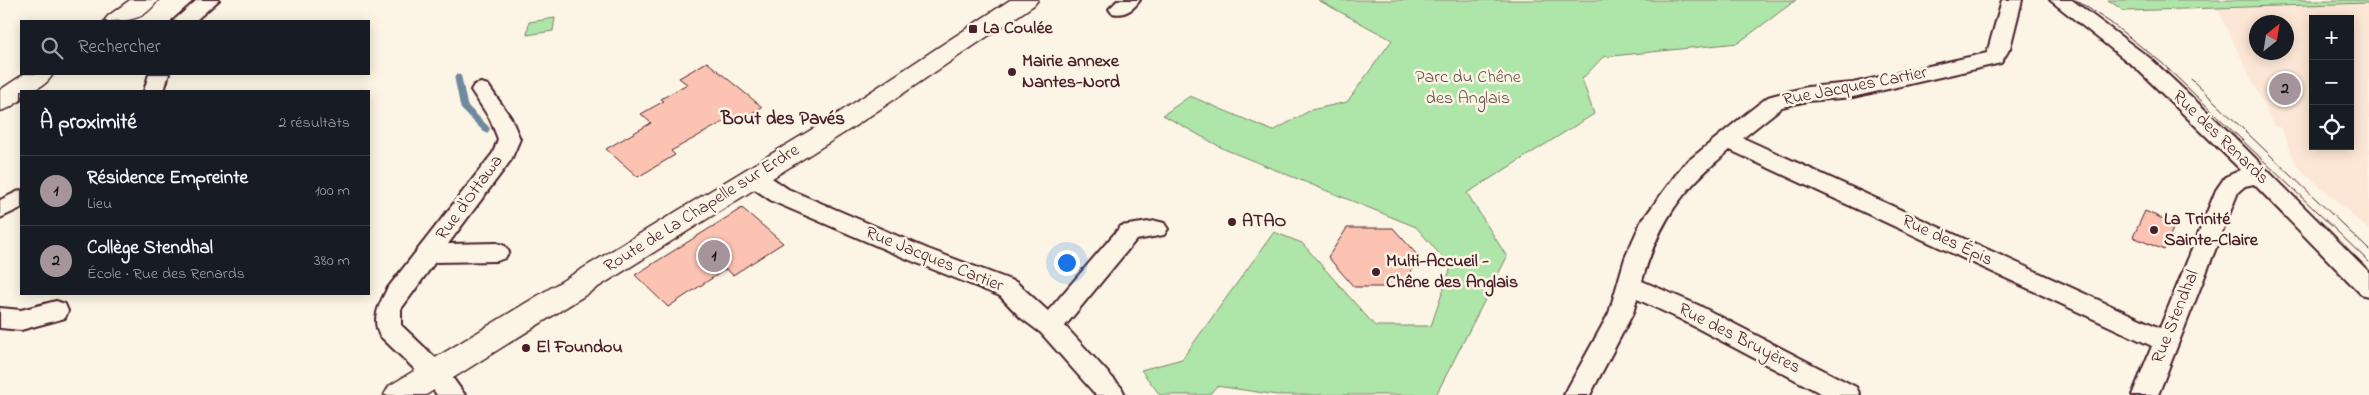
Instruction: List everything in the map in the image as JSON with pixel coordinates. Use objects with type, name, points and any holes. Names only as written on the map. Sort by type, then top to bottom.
[{"type":"street","points":[[117,20],[146,0]]},
{"type":"street","points":[[184,20],[209,0]]},
{"type":"street","name":"Route de La Chapelle sur Erdre","points":[[400,395],[444,384],[755,178],[878,100],[1026,0]]},
{"type":"street","name":"Rue Jacques Cartier","points":[[1577,395],[1621,313],[1637,258],[1649,228],[1691,170],[1774,102],[1806,94],[1853,90],[1994,58],[2000,48],[2012,0]]},
{"type":"street","name":"Rue des Renards","points":[[2060,0],[2144,64],[2259,175],[2369,287]]},
{"type":"street","points":[[0,102],[39,75]]},
{"type":"street","points":[[154,90],[159,75]]},
{"type":"street","name":"Rue d'Ottawa","points":[[444,384],[389,329],[388,309],[503,155],[509,139],[500,118],[481,90]]},
{"type":"street","name":"Rue des Épis","points":[[1728,140],[2165,341]]},
{"type":"street","name":"Rue Stendhal","points":[[2144,395],[2231,182],[2259,175]]},
{"type":"street","name":"Rue Jacques Cartier","points":[[755,178],[780,195],[920,255],[1008,289],[1030,311],[1050,326],[1112,395]]},
{"type":"street","points":[[0,210],[20,199]]},
{"type":"street","points":[[1050,326],[1129,232],[1156,229]]},
{"type":"street","name":"Rue d'Ottawa","points":[[430,253],[496,252]]},
{"type":"street","name":"Rue des Bruyères","points":[[1630,286],[1689,312],[1847,395]]},
{"type":"street","points":[[0,318],[21,320],[56,311]]},
{"type":"shaded area","points":[[2369,3],[2369,230],[2297,166],[2281,128],[2274,126],[2216,6]]},
{"type":"green space","name":"Parc du Chêne des Anglais","points":[[1318,0],[1796,0],[1738,43],[1603,57],[1582,79],[1594,114],[1467,193],[1507,257],[1436,395],[1277,395],[1217,386],[1209,395],[1160,395],[1141,370],[1182,359],[1274,232],[1302,243],[1375,326],[1431,326],[1451,267],[1416,227],[1224,149],[1163,115],[1190,96],[1273,131],[1311,110],[1347,102],[1392,40]]},
{"type":"green space","points":[[2108,0],[2369,0],[2369,3],[2124,11]]},
{"type":"green space","points":[[555,18],[553,31],[527,35],[529,22]]},
{"type":"building","points":[[707,62],[762,107],[740,120],[734,116],[671,151],[675,155],[638,177],[606,149],[651,123],[641,114],[664,101],[661,99],[687,84],[679,78]]},
{"type":"building","points":[[742,208],[783,243],[733,275],[726,269],[668,307],[635,275]]},
{"type":"building","name":"La Trinité Sainte-Claire","points":[[2145,211],[2175,224],[2164,250],[2133,237]]},
{"type":"building","name":"Multi-Accueil - Chêne des Anglais","points":[[1347,228],[1393,228],[1419,257],[1402,287],[1354,287],[1328,257]]},
{"type":"waterway","points":[[458,78],[464,107],[486,129]]},
{"type":"tram line","points":[[2076,0],[2111,23],[2162,63],[2369,262]]},
{"type":"tram line","points":[[2191,79],[2369,250]]},
{"type":"place","name":"La Coulée","points":[[973,29]]},
{"type":"place","name":"Mairie annexe Nantes-Nord","points":[[1012,72]]},
{"type":"place","name":"Collège Stendhal","points":[[2285,89]]},
{"type":"place","name":"ATAO","points":[[1232,222]]},
{"type":"place","name":"La Trinité Sainte-Claire","points":[[2154,230]]},
{"type":"place","name":"Résidence Empreinte","points":[[714,256]]},
{"type":"place","name":"Multi-Accueil - Chêne des Anglais","points":[[1376,272]]},
{"type":"place","name":"El Foundou","points":[[526,348]]},
{"type":"district","name":"Bout des Pavés","points":[[783,119]]}]
